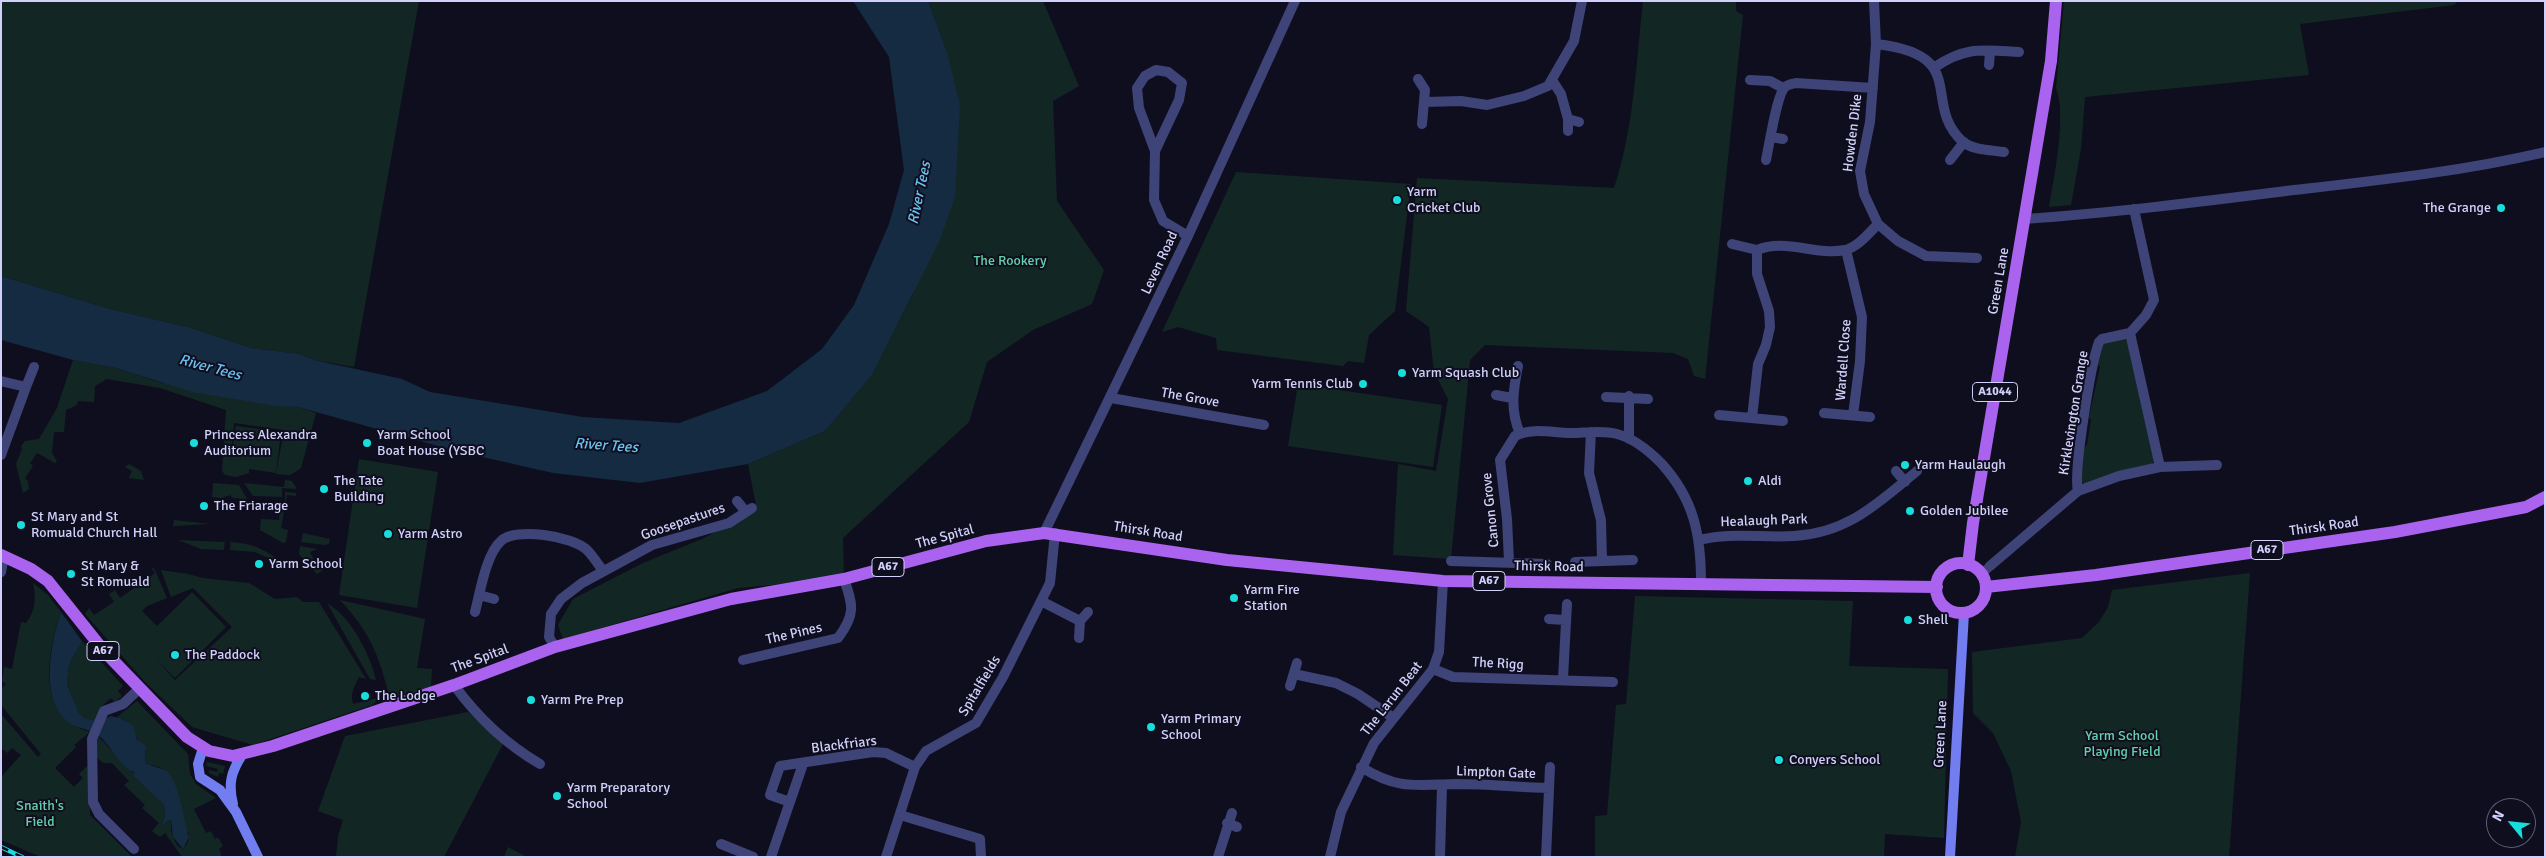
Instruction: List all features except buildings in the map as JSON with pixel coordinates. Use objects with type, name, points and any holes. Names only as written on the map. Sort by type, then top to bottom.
[{"type":"main road","name":"Green Lane","points":[[1968,565],[1973,523],[2051,61],[2056,1]]},
{"type":"main road","name":"Thirsk Road","points":[[1986,587],[2096,575],[2395,532],[2526,506],[2545,497]]},
{"type":"main road","name":"The Spital","points":[[3,556],[31,569],[48,581],[97,643],[184,735],[203,748],[222,755],[242,755],[454,684],[555,647],[731,599],[844,579],[986,541],[1050,533]]},
{"type":"main road","name":"Thirsk Road","points":[[1050,533],[1227,560],[1443,580],[1632,584],[1701,582],[1937,587]]},
{"type":"main road","points":[[1968,565],[1986,570],[1986,587],[1980,605],[1964,613],[1946,608],[1940,602],[1937,587],[1939,578],[1951,566],[1968,565]]},
{"type":"main road","name":"Green Lane","points":[[1950,857],[1964,613]]},
{"type":"main road","points":[[203,748],[198,764],[200,776],[220,790],[236,812],[258,857]]},
{"type":"main road","points":[[236,812],[230,784],[234,767],[242,755]]},
{"type":"street","name":"Leven Road","points":[[1050,533],[1295,1]]},
{"type":"street","points":[[1425,102],[1461,101],[1487,105],[1524,96],[1548,86],[1574,41],[1582,1]]},
{"type":"street","name":"Howden Dike","points":[[1874,1],[1876,44],[1873,88],[1870,122],[1860,171],[1864,194],[1878,224],[1898,241],[1926,256],[1973,258],[1966,269]]},
{"type":"street","points":[[1876,44],[1907,49],[1935,67],[1941,85],[1946,112],[1964,142],[1981,149],[2004,152]]},
{"type":"street","points":[[1935,67],[1951,56],[1971,50],[2019,52]]},
{"type":"street","points":[[1989,65],[1990,50]]},
{"type":"street","points":[[1155,151],[1179,100],[1182,83],[1168,72],[1156,70],[1146,76],[1137,88],[1139,108],[1155,151],[1154,200],[1163,221],[1188,236]]},
{"type":"street","points":[[1418,79],[1425,90],[1422,124]]},
{"type":"street","points":[[1552,80],[1561,94],[1568,118],[1568,131]]},
{"type":"street","points":[[1750,80],[1770,81],[1783,88],[1796,83],[1873,88]]},
{"type":"street","points":[[1766,160],[1783,88]]},
{"type":"street","points":[[1568,118],[1579,122]]},
{"type":"street","points":[[1771,137],[1783,139]]},
{"type":"street","points":[[1950,160],[1964,142]]},
{"type":"street","points":[[2025,219],[2134,209],[2421,175],[2487,165],[2545,152]]},
{"type":"street","points":[[2134,209],[2154,300],[2146,316],[2130,333],[2160,468]]},
{"type":"street","points":[[1732,244],[1757,250],[1769,245],[1824,251],[1846,250],[1859,243],[1878,224]]},
{"type":"street","points":[[1752,418],[1758,364],[1766,345],[1770,327],[1769,311],[1757,274],[1757,250]]},
{"type":"street","name":"Wardell Close","points":[[1846,250],[1862,317],[1860,361],[1853,415]]},
{"type":"street","name":"Kirklevington Grange","points":[[2078,491],[2076,482],[2097,347],[2102,339],[2130,333]]},
{"type":"street","points":[[1518,366],[1512,398],[1514,419],[1520,434],[1544,430],[1571,433],[1617,434],[1643,447],[1672,476],[1689,503],[1699,540],[1701,582]]},
{"type":"street","points":[[1,454],[34,367]]},
{"type":"street","points":[[1,381],[26,387]]},
{"type":"street","points":[[1496,395],[1512,398]]},
{"type":"street","points":[[1628,439],[1629,396]]},
{"type":"street","points":[[1606,397],[1629,396],[1648,399]]},
{"type":"street","name":"The Grove","points":[[1111,398],[1264,425]]},
{"type":"street","name":"Wardell Close","points":[[1824,413],[1870,417]]},
{"type":"street","points":[[1719,415],[1783,421]]},
{"type":"street","points":[[1590,432],[1590,472],[1601,520],[1602,560]]},
{"type":"street","name":"Canon Grove","points":[[1510,561],[1500,460],[1505,449],[1515,436],[1520,434]]},
{"type":"street","name":"Kirklevington Grange","points":[[1986,570],[2078,491],[2119,476],[2160,468],[2217,465]]},
{"type":"street","points":[[1896,471],[1904,482]]},
{"type":"street","name":"Healaugh Park","points":[[1699,540],[1719,535],[1795,536],[1821,532],[1862,516],[1918,471]]},
{"type":"street","name":"Goosepastures","points":[[555,647],[549,637],[551,614],[561,599],[582,583],[652,545],[729,523],[749,510],[737,501]]},
{"type":"street","points":[[475,612],[488,563],[499,542],[508,535],[528,532],[564,539],[586,548],[603,571]]},
{"type":"street","name":"Spitalfields","points":[[886,857],[915,767],[926,751],[976,723],[1003,677],[1041,602],[1050,582],[1050,533]]},
{"type":"street","points":[[1,572],[3,556]]},
{"type":"street","points":[[1575,562],[1633,560]]},
{"type":"street","name":"Canon Grove","points":[[1451,561],[1510,561],[1547,564]]},
{"type":"street","name":"The Pines","points":[[747,655],[838,638],[852,617],[852,602],[844,579]]},
{"type":"street","name":"The Larun Beat","points":[[1330,857],[1341,812],[1374,743],[1392,718],[1424,683],[1433,669],[1439,652],[1443,580]]},
{"type":"street","points":[[480,595],[494,599]]},
{"type":"street","points":[[1041,602],[1080,621]]},
{"type":"street","points":[[1562,678],[1566,604]]},
{"type":"street","points":[[1079,638],[1080,621],[1088,612]]},
{"type":"street","points":[[1549,619],[1565,620]]},
{"type":"street","points":[[1290,686],[1297,663]]},
{"type":"street","name":"The Rigg","points":[[1433,669],[1453,677],[1562,678],[1613,682]]},
{"type":"street","points":[[1294,674],[1336,683],[1358,694],[1392,718]]},
{"type":"street","points":[[454,684],[474,711],[494,732],[540,764]]},
{"type":"street","points":[[134,849],[114,830],[94,805],[93,734],[98,720],[107,708],[121,704],[139,689]]},
{"type":"street","name":"Blackfriars","points":[[790,802],[770,795],[780,766],[874,752],[886,754],[915,767]]},
{"type":"street","name":"Blackfriars","points":[[771,857],[803,764]]},
{"type":"street","name":"Limpton Gate","points":[[1361,767],[1381,780],[1409,786],[1549,788]]},
{"type":"street","name":"Limpton Gate","points":[[1546,857],[1550,767]]},
{"type":"street","name":"Limpton Gate","points":[[1440,857],[1442,786]]},
{"type":"street","points":[[1218,857],[1232,825],[1232,813]]},
{"type":"street","points":[[900,814],[980,838],[981,857]]},
{"type":"street","points":[[721,844],[753,857]]},
{"type":"green space","points":[[1,1],[419,1],[354,367],[314,360],[300,354],[251,348],[188,327],[110,309],[1,276]]},
{"type":"green space","name":"The Rookery","points":[[928,1],[1043,1],[1079,86],[1053,101],[1057,201],[1104,270],[1092,304],[1033,330],[987,362],[969,422],[843,538],[844,579],[738,588],[563,639],[558,625],[573,599],[643,563],[702,539],[757,510],[748,464],[825,431],[872,375],[914,292],[947,52]]},
{"type":"green space","points":[[1643,1],[1736,1],[1736,11],[1743,15],[1705,379],[1694,376],[1688,359],[1673,353],[1485,345],[1470,360],[1451,559],[1393,555],[1398,464],[1436,471],[1448,399],[1434,372],[1429,327],[1406,311],[1417,178],[1614,188],[1621,166],[1630,119]]},
{"type":"green space","points":[[2064,1],[2458,1],[2454,5],[2300,24],[2309,75],[2085,97],[2081,149],[2071,205],[2049,207],[2060,130],[2059,100],[2056,88]]},
{"type":"green space","points":[[1236,172],[1411,184],[1395,311],[1369,335],[1364,363],[1348,361],[1343,366],[1217,350],[1216,338],[1178,327],[1162,332]]},
{"type":"green space","points":[[2125,339],[2154,461],[2151,465],[2084,484],[2080,480],[2084,448],[2087,445],[2091,420],[2089,417],[2100,367],[2098,364],[2101,347],[2105,342]]},
{"type":"green space","points":[[73,360],[116,368],[162,383],[298,407],[316,413],[301,468],[290,475],[276,474],[284,430],[234,423],[230,462],[236,426],[281,432],[276,473],[249,469],[249,473],[236,477],[225,475],[222,471],[226,410],[160,388],[107,379],[95,386],[94,402],[78,401],[77,405],[66,410],[64,432],[54,432],[52,453],[57,461],[55,463],[37,453],[30,463],[33,466],[25,478],[28,481],[29,489],[23,493],[16,464],[22,449],[21,446],[25,441],[39,439],[57,408]]},
{"type":"green space","points":[[1298,384],[1442,405],[1433,467],[1288,446]]},
{"type":"green space","name":"Yarm Astro","points":[[359,459],[438,472],[417,608],[339,595]]},
{"type":"green space","points":[[129,464],[141,471],[144,480],[129,478],[132,471],[125,467]]},
{"type":"green space","points":[[285,480],[292,481],[297,489],[282,488],[282,497],[253,496],[244,483],[284,487]]},
{"type":"green space","points":[[213,483],[239,485],[247,499],[233,498],[230,495],[222,498],[212,497]]},
{"type":"green space","points":[[285,492],[296,493],[296,496],[287,495],[281,528],[288,530],[286,542],[283,543],[260,530],[261,519],[279,520],[281,503],[285,503]]},
{"type":"green space","points":[[174,520],[210,524],[173,526]]},
{"type":"green space","points":[[303,533],[330,539],[329,544],[301,542]]},
{"type":"green space","points":[[225,536],[224,550],[201,549],[178,540],[224,542]]},
{"type":"green space","points":[[231,536],[231,542],[259,548],[272,555],[284,565],[255,552],[230,550]]},
{"type":"green space","points":[[300,546],[317,549],[310,552],[318,568],[327,564],[326,568],[317,574],[299,554]]},
{"type":"green space","points":[[151,567],[154,568],[167,598],[147,606],[142,611],[157,626],[192,592],[226,627],[175,678],[156,659],[175,680],[232,627],[193,588],[171,597],[161,570],[203,578],[249,583],[275,599],[297,597],[303,602],[319,602],[366,679],[359,677],[352,693],[353,704],[377,698],[377,701],[372,705],[253,745],[192,727],[145,682],[85,614],[89,608],[94,615],[114,602],[109,594],[115,590],[120,598],[155,573]]},
{"type":"green space","name":"Yarm School Playing Field","points":[[2250,573],[2229,857],[2015,857],[2021,822],[2011,771],[1993,733],[1973,713],[1972,652],[2082,638],[2099,622],[2108,607],[2112,590]]},
{"type":"green space","name":"Snaith's Field","points":[[33,583],[48,595],[61,612],[52,646],[50,664],[50,682],[53,698],[60,712],[72,724],[90,732],[74,745],[76,747],[55,768],[74,787],[83,778],[79,774],[87,766],[90,769],[90,815],[132,857],[41,857],[1,840],[1,777],[21,755],[12,748],[7,753],[1,748],[1,714],[38,757],[41,754],[1,705],[1,689],[6,684],[2,681],[4,667],[12,669],[21,622],[26,623],[33,609],[35,594]]},
{"type":"green space","name":"Conyers School","points":[[1635,596],[1853,601],[1849,666],[1948,669],[1944,838],[1885,834],[1884,857],[1595,857],[1595,816],[1607,815],[1616,705],[1626,704]]},
{"type":"green space","points":[[340,600],[425,619],[417,668],[432,669],[431,687],[390,699],[378,657],[367,634]]},
{"type":"green space","points":[[327,603],[344,617],[358,637],[369,659],[376,680],[370,679]]},
{"type":"green space","points":[[82,641],[123,686],[118,691],[122,696],[115,702],[111,698],[100,708],[95,721],[84,718],[79,713],[67,684],[69,665]]},
{"type":"green space","points":[[137,701],[188,754],[190,774],[196,784],[216,798],[194,809],[206,833],[211,831],[215,839],[218,837],[223,846],[219,849],[222,857],[182,857],[165,833],[160,837],[152,831],[159,823],[142,808],[145,805],[124,785],[129,781],[112,763],[103,763],[95,756],[96,734],[164,805],[165,816],[162,823],[164,825],[168,820],[171,820],[171,828],[175,840],[183,849],[188,842],[189,834],[185,829],[176,788],[172,779],[159,767],[145,763],[146,746],[138,742],[134,730],[128,723],[117,717]]},
{"type":"green space","points":[[468,712],[503,744],[444,857],[336,857],[338,836],[343,820],[318,811],[345,736]]},
{"type":"green space","points":[[207,762],[225,766],[223,774],[219,773],[218,777],[209,773],[209,770],[217,772],[218,769],[206,766]]},
{"type":"green space","points":[[508,847],[527,857],[504,857]]},
{"type":"water","name":"River Tees","points":[[853,1],[928,1],[947,52],[960,105],[955,197],[939,242],[872,375],[825,431],[748,464],[640,483],[553,473],[456,451],[298,407],[276,406],[192,392],[116,368],[73,360],[1,340],[1,276],[110,309],[188,327],[251,348],[300,354],[314,360],[402,379],[430,392],[583,417],[679,423],[767,391],[822,349],[854,305],[889,224],[904,170],[889,57]]},
{"type":"water","points":[[61,612],[82,641],[69,665],[67,684],[79,713],[84,718],[101,722],[110,716],[120,718],[134,726],[137,740],[146,746],[145,763],[167,771],[176,786],[189,837],[183,849],[173,837],[171,820],[168,820],[164,825],[162,823],[165,816],[164,805],[134,776],[134,772],[123,765],[101,738],[93,732],[71,724],[61,714],[54,702],[51,687],[51,655]]},
{"type":"railway","points":[[1,847],[22,857]]},
{"type":"place","name":"Yarm Cricket Club","points":[[1397,200]]},
{"type":"place","name":"The Grange","points":[[2501,208]]},
{"type":"place","name":"Yarm Squash Club","points":[[1402,373]]},
{"type":"place","name":"Yarm Tennis Club","points":[[1363,384]]},
{"type":"place","name":"Princess Alexandra Auditorium","points":[[194,443]]},
{"type":"place","name":"Yarm School Boat House (YSBC","points":[[367,443]]},
{"type":"place","name":"Yarm Haulaugh","points":[[1905,465]]},
{"type":"place","name":"Aldi","points":[[1748,481]]},
{"type":"place","name":"The Tate Building","points":[[324,489]]},
{"type":"place","name":"The Friarage","points":[[204,506]]},
{"type":"place","name":"Golden Jubilee","points":[[1910,511]]},
{"type":"place","name":"St Mary and St Romuald Church Hall","points":[[21,525]]},
{"type":"place","name":"Yarm Astro","points":[[388,534]]},
{"type":"place","name":"Yarm School","points":[[259,564]]},
{"type":"place","name":"St Mary & St Romuald","points":[[71,574]]},
{"type":"place","name":"Yarm Fire Station","points":[[1234,598]]},
{"type":"place","name":"Shell","points":[[1908,620]]},
{"type":"place","name":"The Paddock","points":[[175,655]]},
{"type":"place","name":"The Lodge","points":[[365,696]]},
{"type":"place","name":"Yarm Pre Prep","points":[[531,700]]},
{"type":"place","name":"Yarm Primary School","points":[[1151,727]]},
{"type":"place","name":"Conyers School","points":[[1779,760]]},
{"type":"place","name":"Yarm Preparatory School","points":[[557,796]]}]
